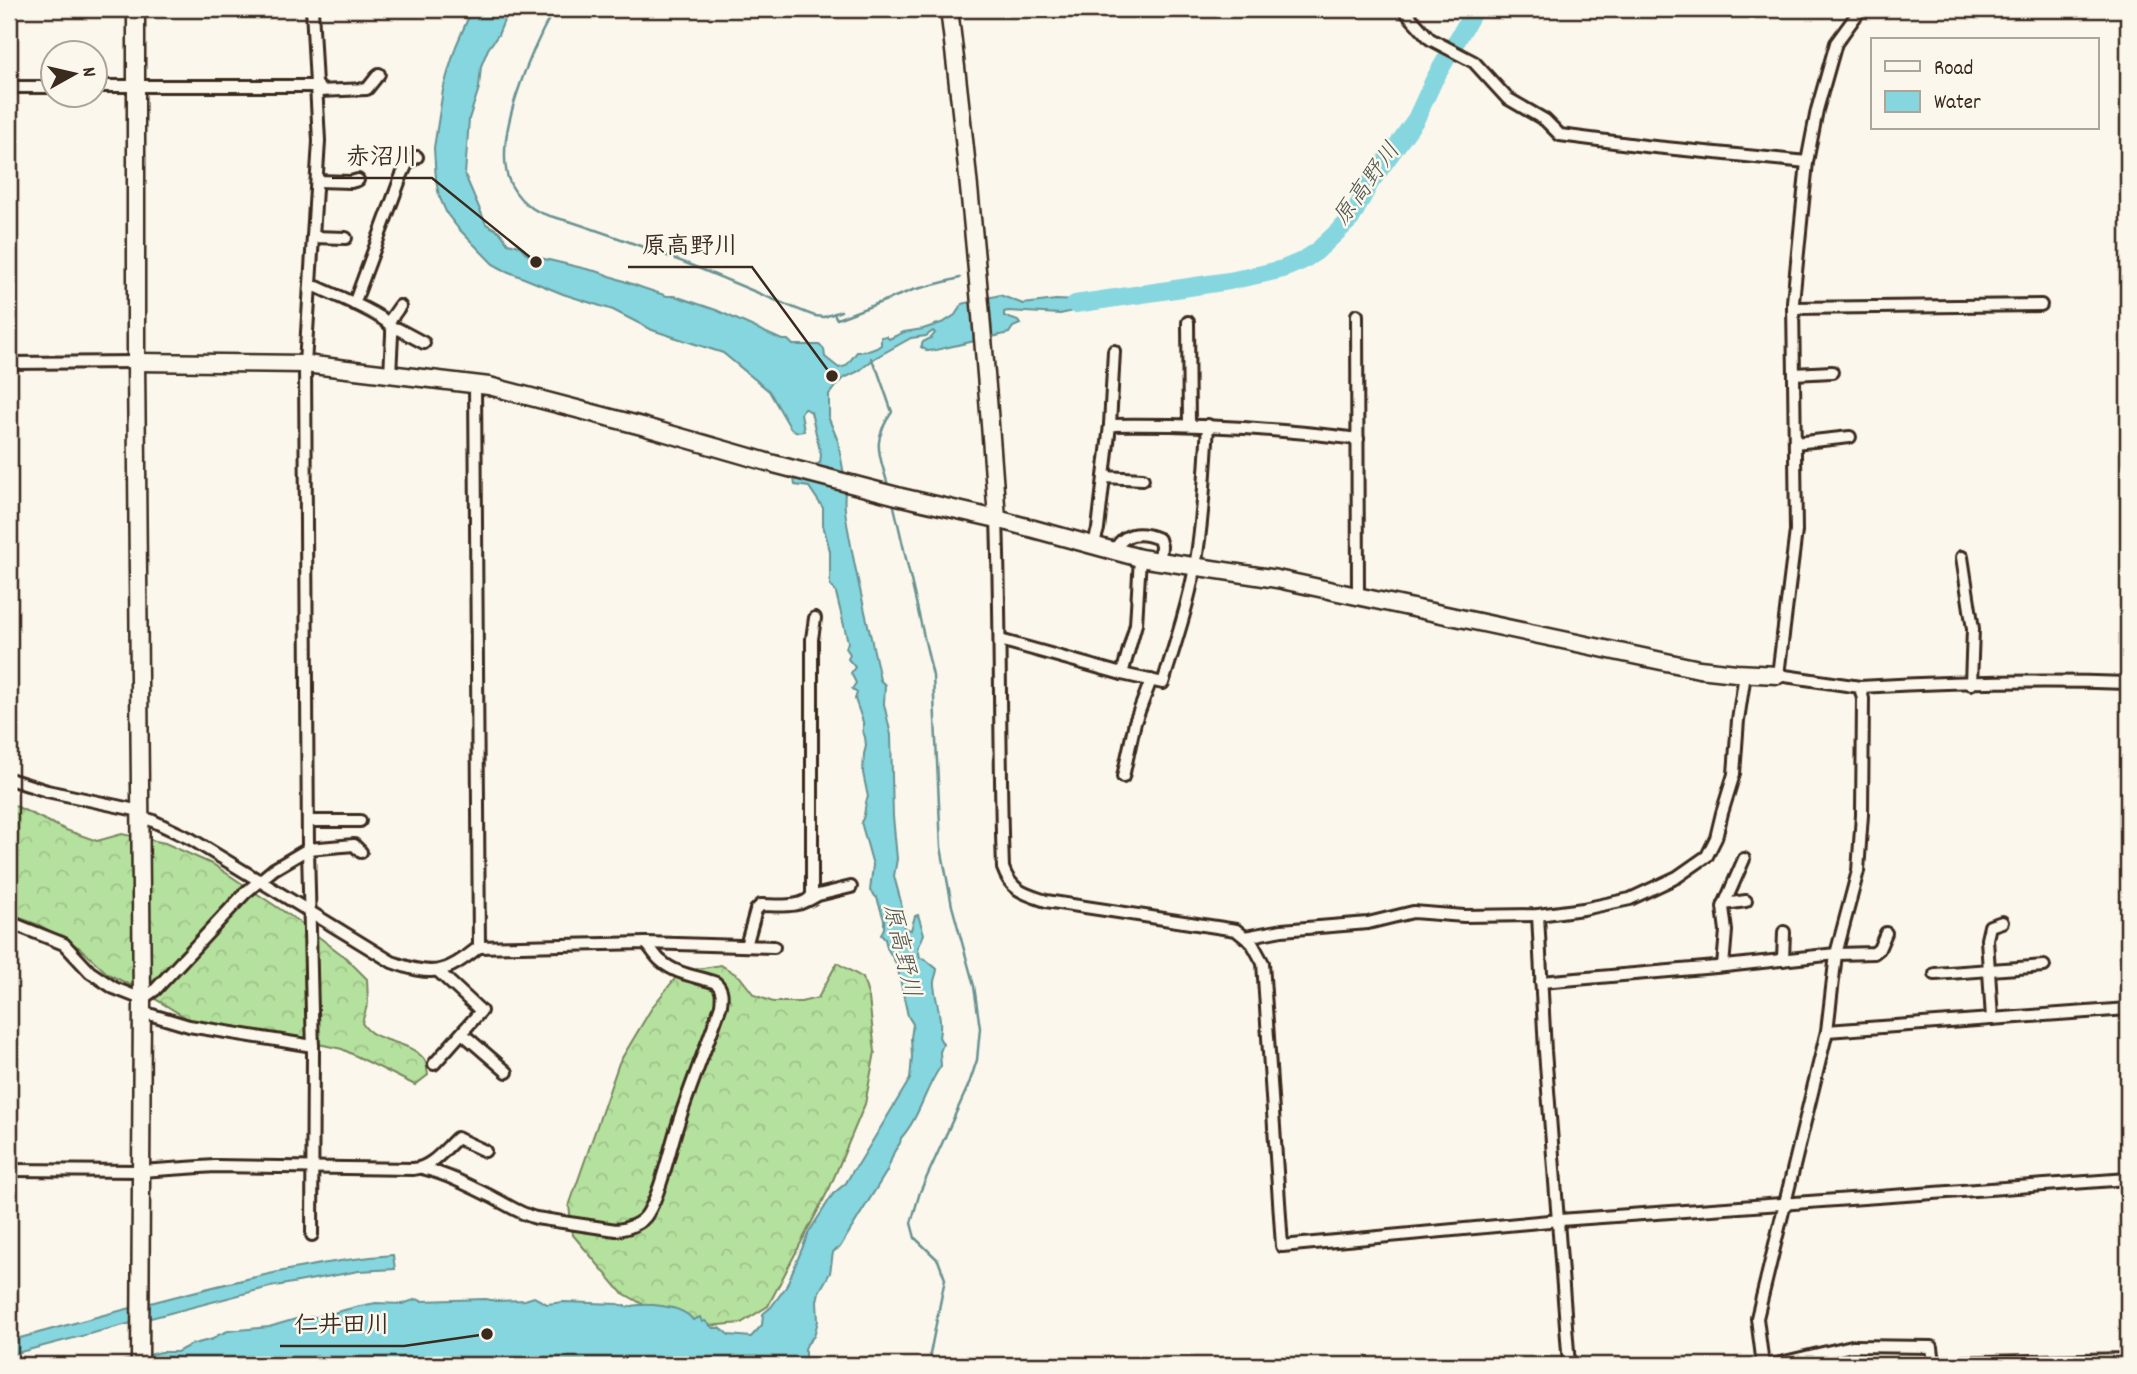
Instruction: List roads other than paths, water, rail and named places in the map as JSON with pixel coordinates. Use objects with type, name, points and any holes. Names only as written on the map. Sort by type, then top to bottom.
[{"type":"street","points":[[136,9],[136,362],[142,1005],[140,1365]]},
{"type":"street","points":[[312,9],[319,141],[305,364],[308,849],[313,1046],[312,1235]]},
{"type":"street","points":[[949,9],[986,355],[997,519],[1003,868],[1007,881],[1017,889],[1046,901],[1236,930],[1252,943],[1263,963],[1282,1245],[1560,1220],[2128,1179]]},
{"type":"street","points":[[1403,9],[1430,39],[1474,62],[1507,98],[1545,120],[1560,135],[1807,162]]},
{"type":"street","points":[[1778,675],[1796,531],[1793,308],[1807,162],[1817,110],[1836,43],[1861,9]]},
{"type":"street","points":[[108,86],[367,89],[379,75]]},
{"type":"street","points":[[9,87],[38,87]]},
{"type":"street","points":[[354,304],[401,177],[407,164],[417,157]]},
{"type":"street","points":[[317,181],[358,180]]},
{"type":"street","points":[[313,237],[346,238]]},
{"type":"street","points":[[310,287],[317,287],[354,304],[424,343]]},
{"type":"street","points":[[1793,308],[2041,305]]},
{"type":"street","points":[[390,374],[390,326],[400,306]]},
{"type":"street","points":[[1357,314],[1358,597]]},
{"type":"street","points":[[1188,322],[1189,424]]},
{"type":"street","points":[[1093,545],[1098,529],[1110,425],[1114,351]]},
{"type":"street","points":[[9,363],[305,364],[475,384],[642,426],[901,498],[997,519],[1140,558],[1277,579],[1699,669],[1778,675],[1860,687],[2050,680],[2128,683]]},
{"type":"street","points":[[1794,374],[1832,372]]},
{"type":"street","points":[[475,384],[479,947]]},
{"type":"street","points":[[1110,425],[1208,425],[1303,431],[1357,439]]},
{"type":"street","points":[[1000,640],[1122,674],[1163,682],[1186,611],[1195,567],[1208,425]]},
{"type":"street","points":[[1795,443],[1850,437]]},
{"type":"street","points":[[1104,477],[1143,479]]},
{"type":"street","points":[[1114,551],[1123,539],[1133,533],[1139,533],[1159,539],[1160,561]]},
{"type":"street","points":[[1962,557],[1973,629],[1971,684]]},
{"type":"street","points":[[1122,674],[1136,624],[1140,558]]},
{"type":"street","points":[[809,900],[812,895],[812,639],[815,618]]},
{"type":"street","points":[[1245,937],[1282,930],[1367,923],[1413,912],[1464,916],[1538,915],[1583,909],[1630,899],[1677,877],[1707,856],[1717,838],[1734,774],[1745,674]]},
{"type":"street","points":[[1123,777],[1135,722],[1151,680]]},
{"type":"street","points":[[1763,1365],[1757,1318],[1827,1031],[1836,954],[1858,871],[1862,802],[1863,699],[1860,687]]},
{"type":"street","points":[[9,779],[151,820],[191,839],[392,962],[425,972],[439,972],[479,947],[646,943],[774,947]]},
{"type":"street","points":[[308,821],[360,821]]},
{"type":"street","points":[[142,1005],[245,893],[274,869],[308,849],[354,845],[361,852]]},
{"type":"street","points":[[1723,966],[1726,931],[1722,912],[1744,859]]},
{"type":"street","points":[[746,946],[757,909],[761,905],[802,904],[818,895],[851,887]]},
{"type":"street","points":[[1724,904],[1746,901]]},
{"type":"street","points":[[1538,915],[1569,1365]]},
{"type":"street","points":[[9,922],[64,944],[90,972],[114,988],[142,1005],[189,1026],[313,1046]]},
{"type":"street","points":[[1992,1019],[1987,952],[1989,930],[1990,926],[2002,922]]},
{"type":"street","points":[[1783,960],[1784,932]]},
{"type":"street","points":[[1541,982],[1877,952],[1886,933]]},
{"type":"street","points":[[9,1170],[141,1171],[215,1166],[422,1168],[442,1173],[527,1216],[615,1230],[626,1229],[648,1214],[722,998],[721,989],[716,982],[685,975],[671,968],[656,957],[646,943]]},
{"type":"street","points":[[1935,974],[2044,967]]},
{"type":"street","points":[[434,1064],[481,1011],[439,972]]},
{"type":"street","points":[[1827,1031],[2128,1009]]},
{"type":"street","points":[[462,1033],[507,1072]]},
{"type":"street","points":[[422,1168],[457,1138],[485,1151]]},
{"type":"street","points":[[1772,1365],[1852,1346],[1932,1347],[1934,1363],[2128,1359]]},
{"type":"water","points":[[472,9],[511,9],[512,18],[505,18],[481,66],[479,88],[469,119],[465,175],[486,224],[499,231],[508,243],[520,246],[528,255],[599,272],[667,296],[675,296],[716,310],[782,340],[788,340],[793,345],[819,345],[824,349],[825,357],[839,368],[846,366],[857,352],[881,345],[881,337],[886,336],[889,339],[904,332],[944,322],[955,315],[962,304],[1000,295],[1023,304],[1056,300],[1080,301],[1110,295],[1078,310],[1060,314],[1004,312],[1004,316],[1020,324],[1013,327],[1009,333],[936,350],[928,351],[921,347],[923,342],[935,333],[933,331],[926,336],[911,338],[842,379],[829,394],[829,419],[838,441],[846,486],[845,513],[853,558],[880,680],[885,685],[884,704],[891,735],[897,859],[894,876],[904,928],[911,930],[915,916],[918,915],[924,934],[918,948],[920,958],[937,969],[934,983],[940,1017],[939,1037],[943,1044],[940,1052],[941,1066],[908,1130],[901,1138],[887,1171],[840,1247],[833,1252],[830,1273],[819,1292],[818,1321],[814,1336],[805,1349],[805,1365],[653,1365],[579,1360],[457,1360],[445,1365],[107,1365],[161,1352],[177,1352],[228,1331],[269,1327],[299,1318],[305,1320],[376,1303],[402,1304],[417,1299],[496,1301],[534,1297],[547,1304],[564,1302],[618,1304],[627,1307],[662,1306],[680,1311],[693,1320],[700,1317],[702,1322],[705,1321],[713,1328],[720,1328],[729,1335],[751,1337],[762,1325],[763,1314],[786,1287],[809,1232],[833,1194],[846,1183],[858,1165],[910,1079],[913,1024],[908,1016],[897,965],[881,935],[884,920],[877,898],[870,891],[873,865],[861,822],[868,797],[863,773],[866,746],[863,722],[855,699],[857,693],[852,689],[856,683],[851,673],[855,667],[848,659],[848,642],[836,593],[830,584],[830,551],[823,525],[823,508],[809,487],[795,485],[793,473],[820,463],[821,455],[811,412],[804,408],[801,413],[804,431],[791,429],[769,391],[723,353],[652,330],[613,310],[563,294],[504,270],[493,264],[458,228],[447,214],[439,196],[434,148],[443,90],[456,46]]},
{"type":"water","points":[[393,1255],[395,1269],[359,1271],[270,1287],[9,1355],[9,1341],[144,1304],[291,1270]]},
{"type":"waterway","points":[[554,9],[525,70],[509,121],[505,145],[506,167],[511,185],[520,198],[541,213],[665,255],[815,316],[824,317],[841,311]]},
{"type":"waterway","name":"原高野川","points":[[1075,304],[1262,274],[1283,269],[1316,252],[1351,219],[1370,183],[1416,119],[1434,80],[1475,9]]},
{"type":"waterway","points":[[834,314],[837,319],[913,290],[960,278]]},
{"type":"waterway","points":[[871,358],[892,412],[879,441],[880,458],[889,489]]},
{"type":"waterway","points":[[893,502],[933,676],[941,847],[952,906],[974,986],[980,1028],[977,1060],[969,1084],[920,1192],[911,1223],[915,1238],[938,1260],[945,1279],[930,1354],[939,1365]]},
{"type":"place","name":"赤沼川","points":[[536,262]]},
{"type":"place","name":"原高野川","points":[[832,376]]},
{"type":"place","name":"仁井田川","points":[[487,1334]]}]
